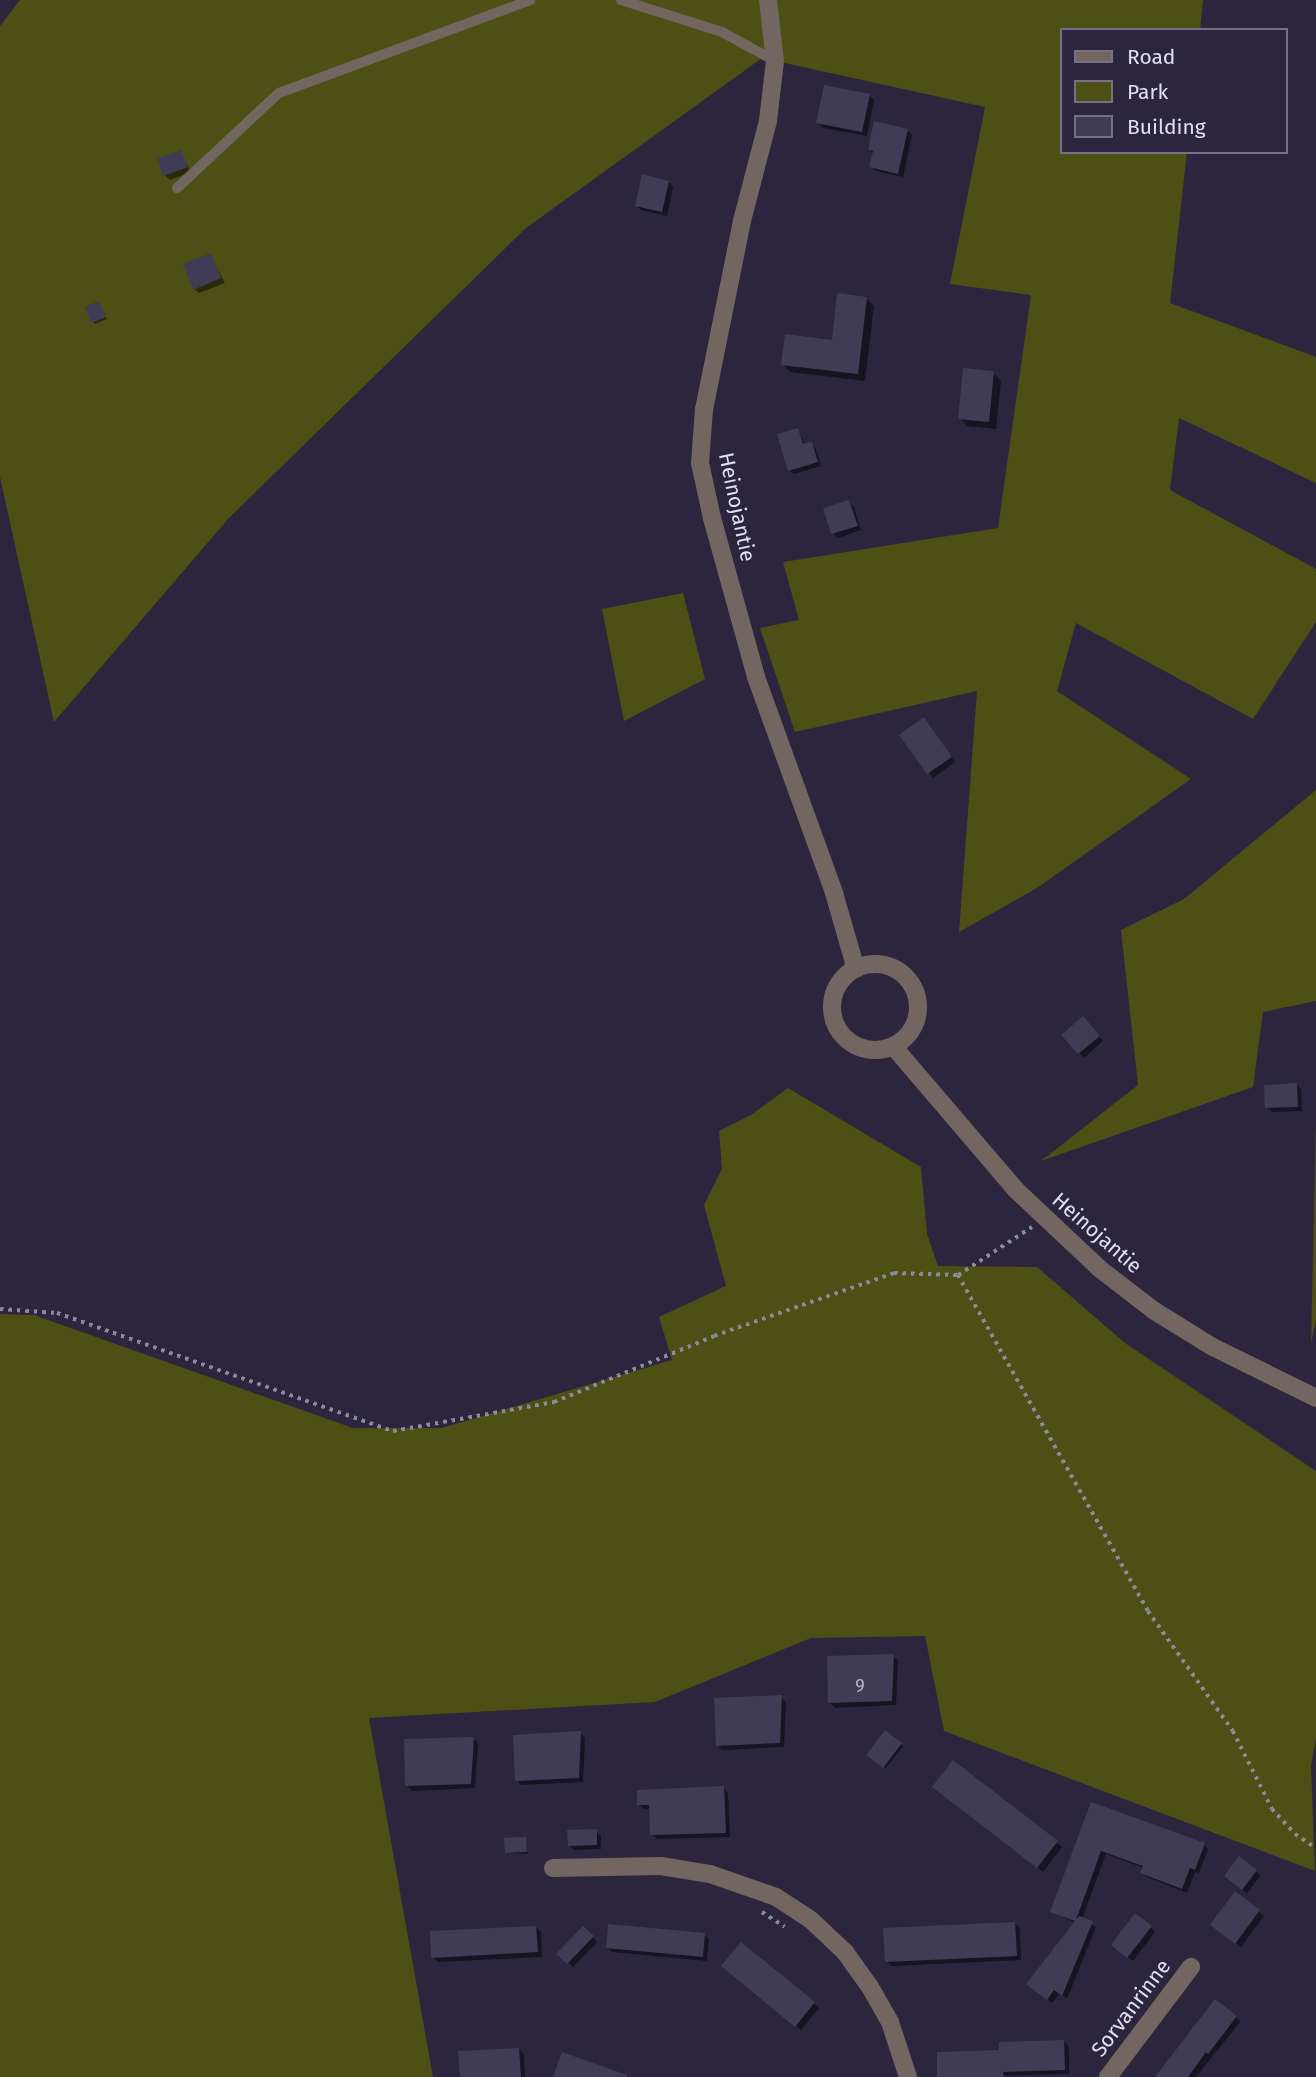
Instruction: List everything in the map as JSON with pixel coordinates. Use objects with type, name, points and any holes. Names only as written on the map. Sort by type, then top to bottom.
[{"type":"street","name":"Heinojantie","points":[[768,0],[775,61],[768,121],[743,221],[704,409],[700,463],[712,518],[756,677],[834,893],[856,969]]},
{"type":"street","points":[[869,964],[896,970],[915,990],[917,1018],[911,1031],[893,1046],[873,1051],[859,1048],[846,1040],[837,1029],[832,1001],[836,988],[856,969],[869,964]]},
{"type":"street","name":"Heinojantie","points":[[893,1046],[1016,1190],[1100,1269],[1153,1310],[1213,1347],[1316,1398]]},
{"type":"street","points":[[554,1868],[661,1866],[710,1874],[776,1897],[811,1920],[845,1952],[858,1969],[890,2022],[908,2077]]},
{"type":"street","name":"Sorvanrinne","points":[[1108,2077],[1191,1967]]},
{"type":"lane","points":[[177,188],[241,132],[260,107],[279,93],[530,0]]},
{"type":"lane","points":[[621,0],[722,32],[775,61]]},
{"type":"path","points":[[0,1309],[57,1313],[393,1432],[554,1402],[714,1336],[894,1273],[958,1275],[1045,1219]]},
{"type":"path","points":[[958,1275],[1148,1611],[1233,1731],[1272,1809],[1295,1834],[1316,1847]]},
{"type":"path","points":[[761,1912],[789,1929]]},
{"type":"green space","points":[[20,0],[1203,0],[1200,28],[1060,28],[1060,154],[1187,154],[1170,303],[1316,357],[1316,483],[1179,418],[1170,490],[1316,569],[1316,622],[1253,719],[1076,623],[1057,691],[1191,779],[1037,888],[959,932],[977,691],[795,732],[760,628],[799,620],[783,562],[998,528],[1031,295],[950,284],[985,107],[762,58],[526,228],[228,519],[54,722],[0,477],[0,26]]},
{"type":"green space","points":[[683,593],[705,679],[624,721],[602,609]]},
{"type":"green space","points":[[1316,790],[1316,1001],[1263,1012],[1253,1087],[1041,1161],[1138,1085],[1121,930],[1184,899]]},
{"type":"green space","points":[[788,1088],[921,1167],[927,1234],[938,1266],[1037,1267],[1125,1343],[1316,1471],[1316,1739],[1311,1765],[1315,1871],[944,1731],[925,1636],[811,1638],[655,1702],[369,1718],[433,2077],[0,2077],[0,1314],[34,1315],[353,1428],[442,1428],[672,1360],[659,1317],[726,1286],[704,1205],[722,1169],[719,1131],[751,1115]]},
{"type":"green space","points":[[1316,1120],[1316,1320],[1311,1344]]},
{"type":"building","points":[[824,85],[870,94],[862,132],[816,123]]},
{"type":"building","points":[[874,121],[908,129],[898,174],[869,167],[873,151],[868,150]]},
{"type":"building","points":[[181,150],[188,167],[163,176],[157,159]]},
{"type":"building","points":[[642,174],[669,181],[662,212],[635,206]]},
{"type":"building","points":[[211,253],[221,278],[193,290],[183,264]]},
{"type":"building","points":[[837,293],[867,297],[858,374],[781,365],[785,334],[832,340]]},
{"type":"building","points":[[99,301],[106,317],[91,323],[85,307]]},
{"type":"building","points":[[963,368],[994,371],[989,422],[958,419]]},
{"type":"building","points":[[798,428],[803,444],[812,442],[818,462],[788,471],[777,434]]},
{"type":"building","points":[[849,500],[858,526],[831,534],[823,508]]},
{"type":"building","points":[[924,717],[952,757],[927,774],[899,735]]},
{"type":"building","points":[[1083,1016],[1100,1036],[1078,1054],[1061,1035]]},
{"type":"building","points":[[1297,1083],[1298,1107],[1265,1108],[1264,1085]]},
{"type":"building","points":[[894,1654],[892,1701],[828,1703],[827,1656]]},
{"type":"building","points":[[782,1695],[780,1743],[716,1746],[714,1698]]},
{"type":"building","points":[[885,1730],[902,1743],[883,1768],[866,1755]]},
{"type":"building","points":[[581,1731],[579,1778],[515,1781],[513,1735]]},
{"type":"building","points":[[474,1737],[471,1784],[405,1786],[404,1739]]},
{"type":"building","points":[[953,1760],[1058,1841],[1037,1868],[932,1787]]},
{"type":"building","points":[[724,1786],[726,1833],[650,1835],[649,1805],[637,1805],[637,1790]]},
{"type":"building","points":[[1091,1802],[1205,1843],[1195,1870],[1190,1868],[1182,1889],[1140,1873],[1143,1866],[1101,1851],[1076,1920],[1079,1916],[1093,1921],[1062,1996],[1054,1990],[1047,2000],[1026,1984],[1075,1921],[1050,1912]]},
{"type":"building","points":[[597,1829],[597,1845],[568,1846],[567,1830]]},
{"type":"building","points":[[526,1837],[527,1852],[505,1853],[504,1838]]},
{"type":"building","points":[[1239,1856],[1257,1870],[1242,1890],[1224,1876]]},
{"type":"building","points":[[1235,1891],[1260,1910],[1235,1944],[1210,1925]]},
{"type":"building","points":[[1135,1913],[1152,1926],[1127,1958],[1111,1945]]},
{"type":"building","points":[[1015,1922],[1017,1956],[885,1962],[883,1928]]},
{"type":"building","points":[[608,1924],[705,1933],[703,1957],[606,1948]]},
{"type":"building","points":[[536,1926],[538,1952],[431,1958],[430,1931]]},
{"type":"building","points":[[583,1926],[594,1936],[567,1964],[556,1954]]},
{"type":"building","points":[[741,1942],[815,2002],[795,2027],[721,1966]]},
{"type":"building","points":[[1215,1999],[1237,2016],[1208,2054],[1206,2052],[1188,2077],[1155,2077]]},
{"type":"building","points":[[1064,2040],[1065,2070],[1003,2072],[1004,2077],[937,2077],[937,2052],[999,2050],[999,2042]]},
{"type":"building","points":[[519,2048],[521,2077],[460,2077],[458,2051]]},
{"type":"building","points":[[562,2052],[627,2075],[627,2077],[553,2077]]}]
